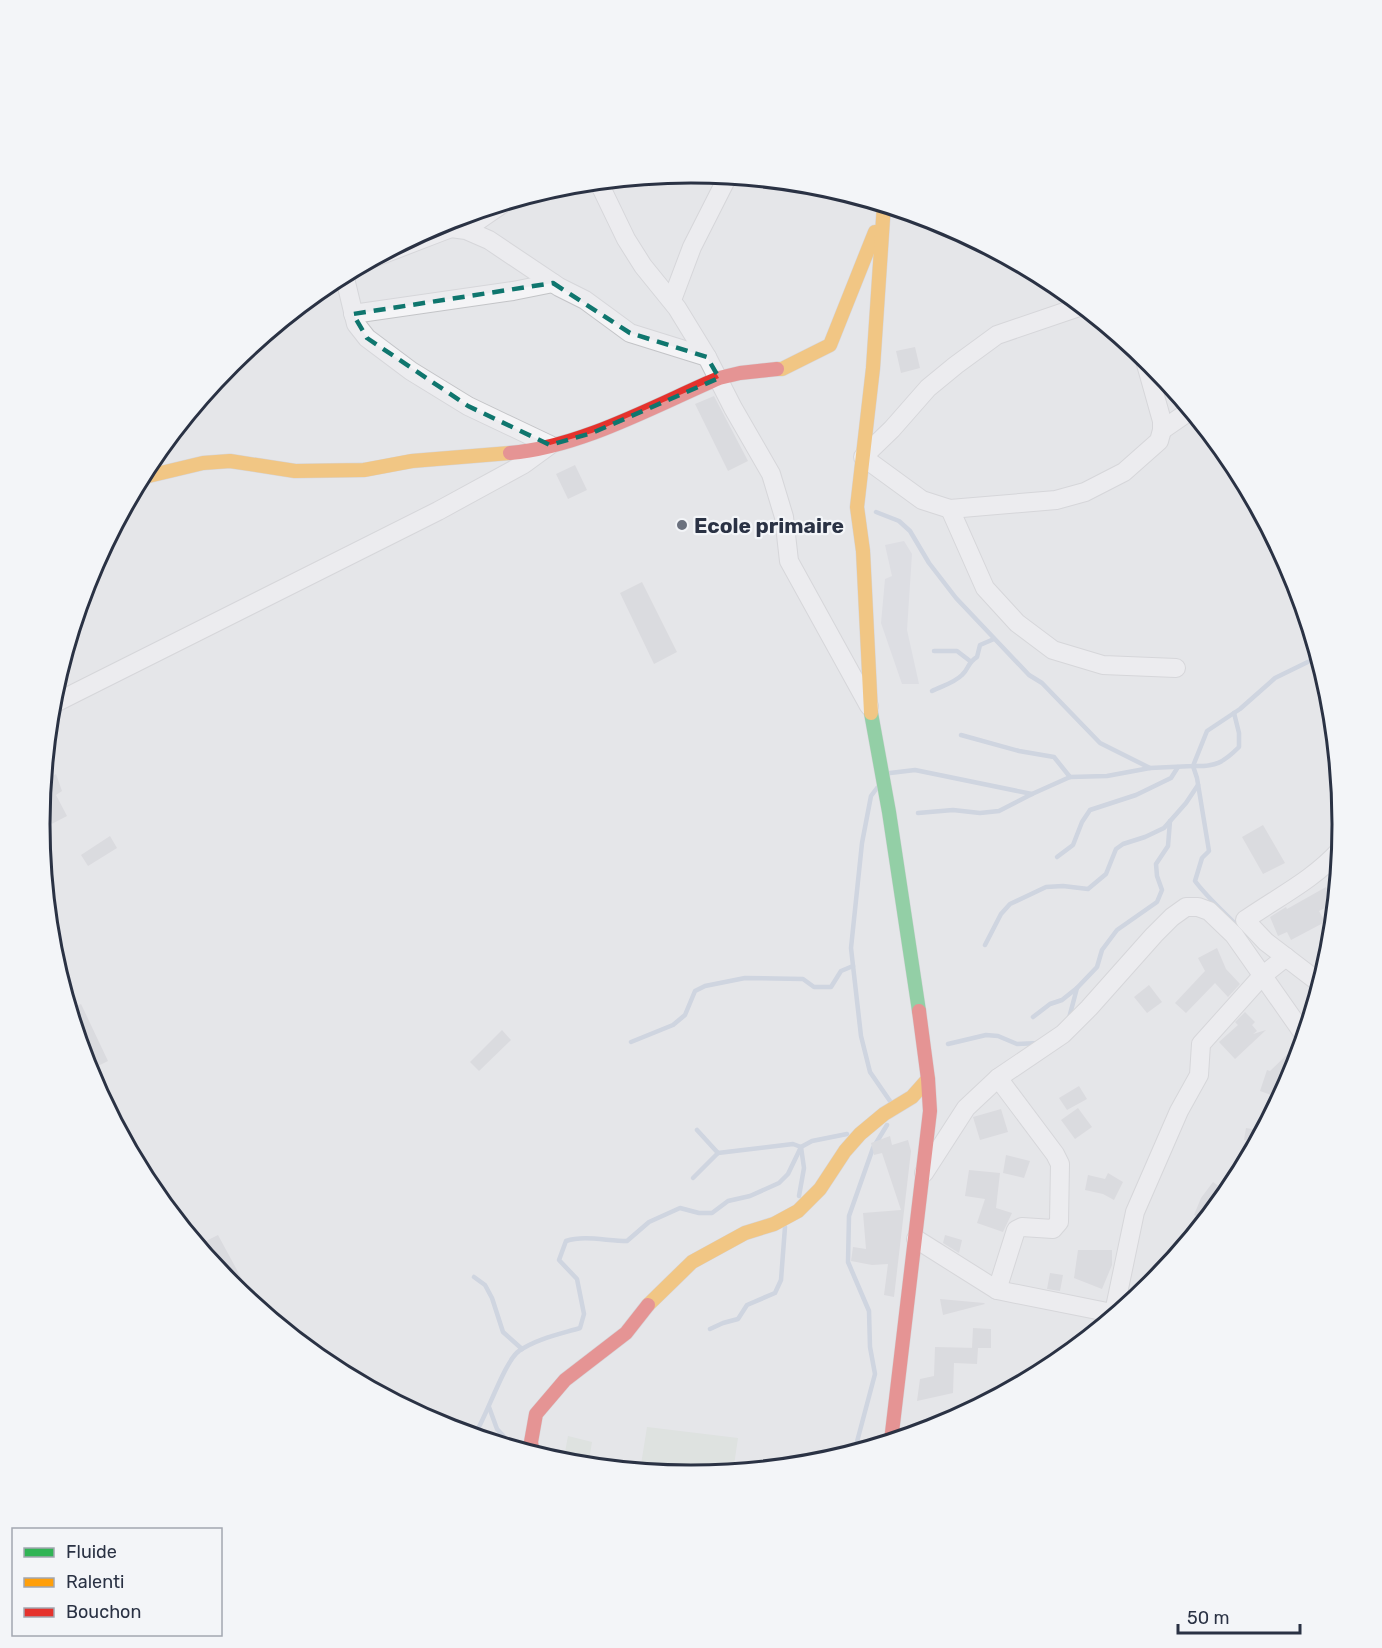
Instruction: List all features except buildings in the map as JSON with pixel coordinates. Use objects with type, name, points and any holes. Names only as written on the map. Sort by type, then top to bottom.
[{"type":"street","points":[[672,300],[692,247],[724,184]]},
{"type":"street","points":[[602,189],[626,239],[643,266],[672,300],[707,357],[771,474],[784,517],[789,561],[794,574],[870,708]]},
{"type":"street","points":[[154,474],[203,463],[230,461],[295,471],[364,470],[412,461],[529,451],[592,433],[718,378],[740,373],[782,369],[830,345],[885,213]]},
{"type":"street","points":[[887,214],[873,368],[857,507],[863,551],[870,708],[889,812],[928,1079],[930,1111],[892,1433]]},
{"type":"street","points":[[455,228],[481,235],[553,283],[585,300],[630,333],[707,357]]},
{"type":"street","points":[[353,314],[553,283]]},
{"type":"street","points":[[346,284],[356,324],[367,338],[411,371],[468,406],[550,446]]},
{"type":"street","points":[[863,457],[928,388],[956,364],[997,335],[1073,309]]},
{"type":"street","points":[[863,457],[922,500],[950,509],[1056,500],[1085,492],[1124,472],[1159,441],[1162,430],[1148,373]]},
{"type":"street","points":[[1162,430],[1184,415]]},
{"type":"street","points":[[62,700],[438,511],[524,464],[550,446]]},
{"type":"street","points":[[950,509],[986,588],[1017,623],[1053,650],[1103,665],[1176,668]]},
{"type":"street","points":[[1314,978],[1266,942],[1245,920],[1307,881],[1331,858]]},
{"type":"street","points":[[923,1175],[966,1108],[998,1078],[1063,1034],[1154,935],[1186,908],[1198,907],[1209,911],[1222,921],[1299,1027]]},
{"type":"street","points":[[1117,1303],[1135,1212],[1179,1110],[1199,1076],[1201,1044],[1262,976],[1286,957]]},
{"type":"street","points":[[997,1290],[1016,1230],[1022,1227],[1053,1229],[1059,1222],[1060,1164],[1056,1154],[998,1078]]},
{"type":"street","points":[[532,1445],[536,1414],[565,1380],[626,1333],[654,1298],[692,1262],[745,1233],[774,1224],[798,1211],[820,1189],[860,1134],[884,1114],[912,1097],[928,1079]]},
{"type":"street","points":[[915,1239],[997,1290],[1107,1312]]},
{"type":"highlighted area","points":[[553,283],[630,333],[707,357],[719,378],[592,433],[550,445],[468,406],[367,338],[353,314]]},
{"type":"shaded area","points":[[904,541],[912,554],[907,630],[919,684],[902,684],[881,623],[885,579],[892,576],[885,545]]},
{"type":"shaded area","points":[[647,1427],[738,1438],[734,1464],[691,1466],[641,1463]]},
{"type":"shaded area","points":[[568,1436],[592,1442],[589,1457],[565,1453]]},
{"type":"waterway","points":[[876,512],[899,521],[910,531],[929,563],[956,598],[1029,675],[1042,683],[1100,743],[1150,768]]},
{"type":"waterway","points":[[932,691],[959,678],[977,657],[980,645],[994,639]]},
{"type":"waterway","points":[[934,651],[957,651],[970,661]]},
{"type":"waterway","points":[[890,773],[915,770],[1032,794],[1070,777],[1107,776],[1150,768],[1193,766],[1207,731],[1240,709],[1275,678],[1311,660]]},
{"type":"waterway","points":[[1234,713],[1239,733],[1239,747],[1218,763],[1193,766],[1209,851],[1202,858],[1195,881],[1246,935]]},
{"type":"waterway","points":[[961,735],[1019,751],[1054,757],[1070,777]]},
{"type":"waterway","points":[[1057,857],[1073,845],[1082,822],[1090,810],[1136,795],[1171,778],[1178,767]]},
{"type":"waterway","points":[[985,945],[1001,914],[1010,904],[1046,887],[1063,886],[1088,889],[1106,874],[1116,849],[1164,828],[1198,785]]},
{"type":"waterway","points":[[877,788],[871,796],[862,843],[851,948],[861,1036],[870,1072],[890,1101]]},
{"type":"waterway","points":[[918,813],[953,810],[980,813],[999,811],[1032,794]]},
{"type":"waterway","points":[[1069,1018],[1077,988],[1097,967],[1102,950],[1117,930],[1157,902],[1162,890],[1156,864],[1168,846],[1170,821]]},
{"type":"waterway","points":[[631,1042],[673,1025],[685,1015],[695,991],[705,986],[745,978],[803,979],[814,987],[831,987],[841,971],[853,966]]},
{"type":"waterway","points":[[1033,1017],[1077,988]]},
{"type":"waterway","points":[[948,1044],[986,1035],[998,1036],[1017,1044],[1039,1043]]},
{"type":"waterway","points":[[856,1444],[875,1374],[870,1347],[869,1311],[848,1262],[849,1216],[873,1148],[887,1125]]},
{"type":"waterway","points":[[697,1130],[718,1153],[793,1144],[801,1147],[804,1168],[799,1196]]},
{"type":"waterway","points":[[478,1428],[502,1377],[519,1351],[548,1337],[580,1328],[584,1314],[577,1279],[559,1260],[566,1241],[588,1238],[627,1241],[649,1222],[680,1208],[699,1213],[712,1213],[728,1201],[750,1196],[779,1183],[788,1174],[801,1147],[812,1141],[847,1134]]},
{"type":"waterway","points":[[693,1178],[718,1153]]},
{"type":"waterway","points":[[710,1329],[738,1319],[747,1305],[775,1293],[781,1280],[785,1227]]},
{"type":"waterway","points":[[474,1277],[485,1285],[492,1298],[503,1332],[522,1349]]},
{"type":"waterway","points":[[489,1407],[497,1429],[505,1437]]},
{"type":"traffic: fast","points":[[871,713],[889,812],[919,1011]]},
{"type":"traffic: slow","points":[[871,713],[863,551],[857,507],[873,368],[883,213]]},
{"type":"traffic: slow","points":[[777,369],[782,369],[830,345],[875,232]]},
{"type":"traffic: slow","points":[[154,475],[203,463],[230,461],[295,471],[364,470],[412,461],[510,453]]},
{"type":"traffic: slow","points":[[648,1305],[692,1262],[745,1233],[774,1224],[798,1211],[820,1189],[845,1151],[860,1134],[884,1114],[912,1097],[928,1079]]},
{"type":"traffic: jam","points":[[510,453],[563,443],[590,434],[719,378],[777,369]]},
{"type":"traffic: jam","points":[[892,1433],[930,1111],[919,1011]]},
{"type":"traffic: jam","points":[[532,1445],[536,1414],[565,1380],[626,1333],[648,1305]]},
{"type":"place","name":"Ecole primaire","points":[[682,525]]}]
